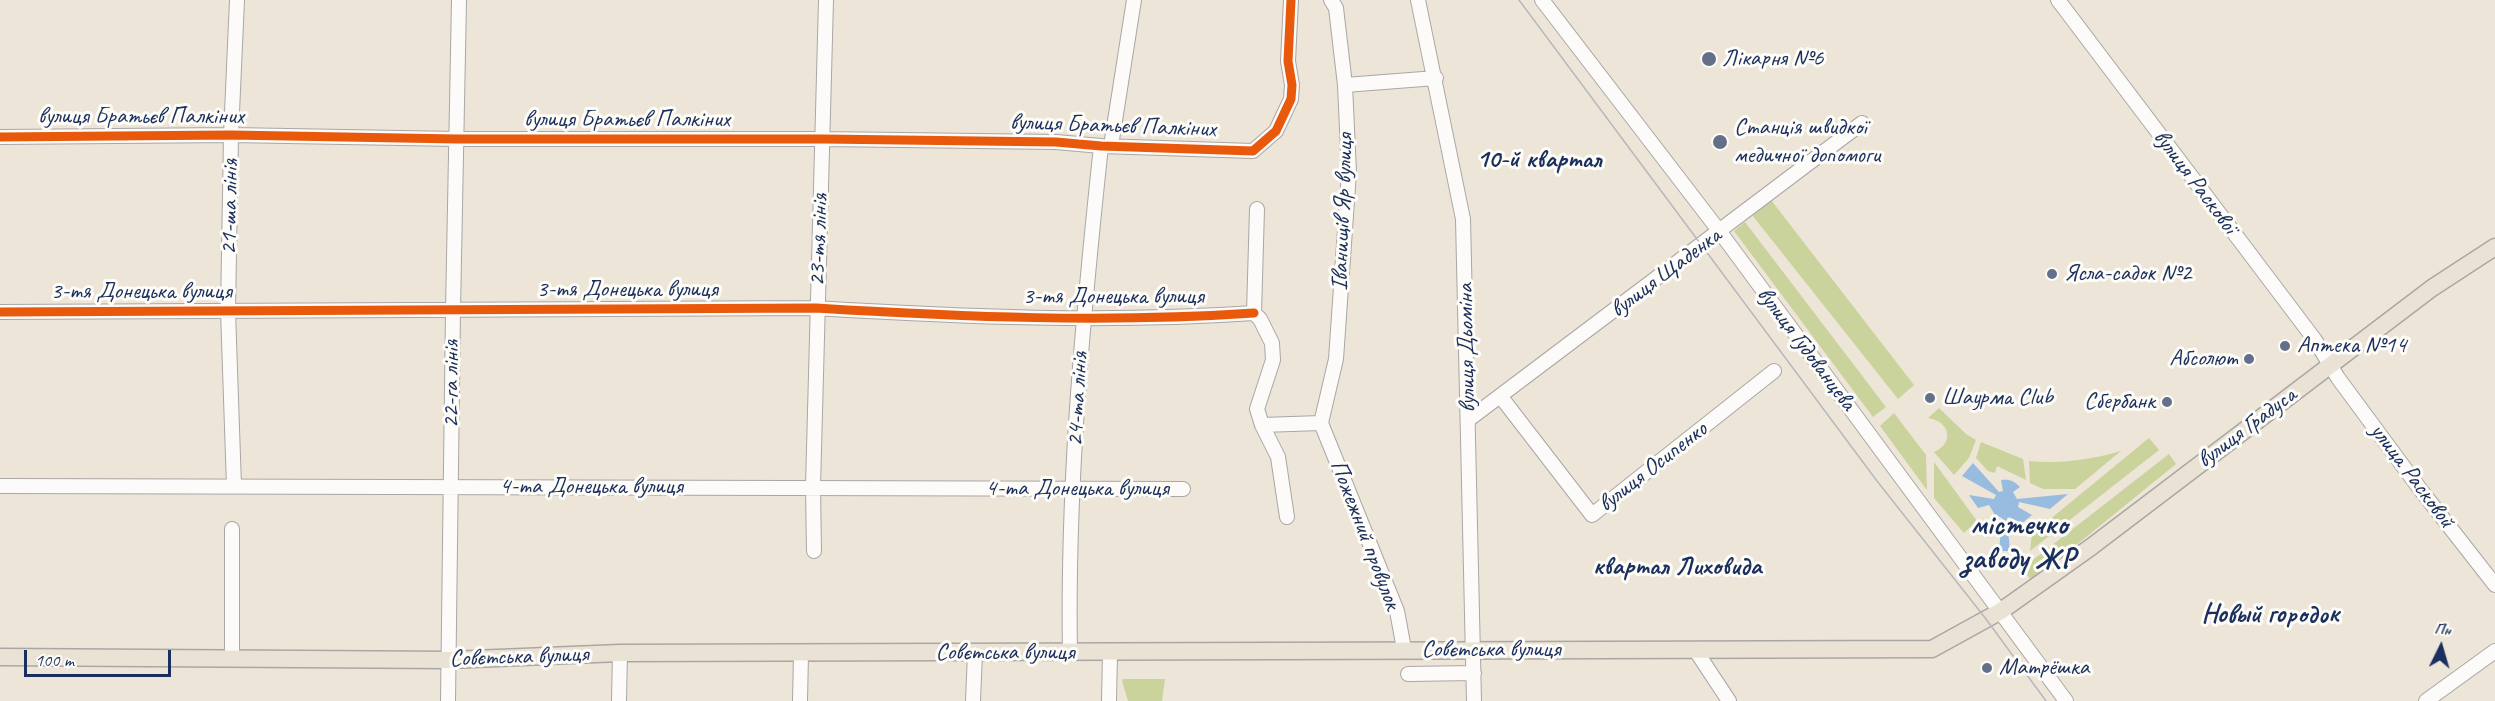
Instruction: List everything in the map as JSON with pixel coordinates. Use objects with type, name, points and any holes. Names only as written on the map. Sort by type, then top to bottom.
[{"type":"main road","name":"вулиця Градуса","points":[[2001,611],[2091,547],[2432,288],[2495,247]]},
{"type":"main road","name":"Совєтська вулиця","points":[[0,657],[449,660],[620,654],[1070,653],[1404,649],[1696,651],[1932,649],[2001,611]]},
{"type":"street","name":"21-ша лінія","points":[[234,486],[228,311],[231,135],[237,0]]},
{"type":"street","name":"22-га лінія","points":[[448,701],[459,0]]},
{"type":"street","name":"23-тя лінія","points":[[814,551],[816,308],[826,0]]},
{"type":"street","name":"24-та лінія","points":[[1070,653],[1073,490],[1083,320],[1106,146],[1134,0]]},
{"type":"street","name":"вулиця Братьєв Палкіних","points":[[0,137],[231,135],[457,139],[1056,142],[1253,151],[1276,131],[1291,99],[1292,85],[1288,61],[1291,0]]},
{"type":"street","name":"Іванищів Яр вулиця","points":[[1321,423],[1336,359],[1349,172],[1345,85],[1336,8],[1331,0]]},
{"type":"street","name":"вулиця Дьоміна","points":[[1418,0],[1436,78],[1463,219],[1474,701]]},
{"type":"street","name":"вулиця Гудованцева","points":[[1542,0],[1720,232],[2066,701]]},
{"type":"street","name":"вулиця Раскової","points":[[2058,0],[2315,340],[2331,365]]},
{"type":"street","points":[[1345,85],[1436,78]]},
{"type":"street","name":"вулиця Щаденка","points":[[1468,420],[1862,123]]},
{"type":"street","points":[[1257,209],[1254,313],[1260,319],[1272,343],[1273,360],[1257,409],[1262,425],[1278,457],[1287,517]]},
{"type":"street","name":"3-тя Донецька вулиця","points":[[0,312],[816,308],[951,316],[1083,320],[1254,313]]},
{"type":"street","name":"улица Расковой","points":[[2331,365],[2338,378],[2420,489],[2495,585]]},
{"type":"street","name":"вулиця Осипенко","points":[[1501,397],[1592,514],[1774,371]]},
{"type":"street","points":[[1262,425],[1321,423]]},
{"type":"street","name":"Пожежний провулок","points":[[1321,423],[1396,611],[1404,649]]},
{"type":"street","name":"4-та Донецька вулиця","points":[[0,486],[1183,489]]},
{"type":"street","points":[[232,530],[232,659]]},
{"type":"street","points":[[1696,651],[1729,701]]},
{"type":"street","points":[[2426,701],[2495,651]]},
{"type":"street","points":[[1109,701],[1110,652]]},
{"type":"street","points":[[973,701],[975,653]]},
{"type":"street","points":[[619,701],[620,654]]},
{"type":"street","points":[[800,701],[801,654]]},
{"type":"street","points":[[1408,674],[1474,673]]},
{"type":"green space","points":[[1771,200],[1914,385],[1898,399],[1752,215]]},
{"type":"green space","points":[[1745,222],[1886,407],[1873,417],[1734,231]]},
{"type":"green space","points":[[1939,408],[1966,434],[1976,440],[1969,458],[1954,475],[1934,452],[1941,448],[1947,438],[1945,428],[1941,423],[1928,418]]},
{"type":"green space","points":[[1894,413],[1926,455],[1927,490],[1880,426]]},
{"type":"green space","points":[[2149,438],[2159,450],[2030,551],[2032,534]]},
{"type":"green space","points":[[1981,442],[2023,459],[2026,480],[1997,466],[1995,473],[1988,471],[1976,458]]},
{"type":"green space","points":[[2121,451],[2075,489],[2043,489],[2030,483],[2029,461],[2075,460]]},
{"type":"green space","points":[[2169,454],[2176,464],[2032,581],[2027,575],[2029,563]]},
{"type":"green space","points":[[1934,462],[1977,521],[1964,533],[1934,498]]},
{"type":"green space","points":[[1123,679],[1165,679],[1162,701],[1128,701]]},
{"type":"water","points":[[1973,463],[1999,492],[2003,491],[2001,480],[2016,483],[2020,487],[2013,492],[2017,499],[2068,494],[2050,509],[2019,502],[2018,507],[2032,515],[2016,528],[2010,517],[2007,518],[2010,551],[1999,551],[2002,518],[1995,515],[1989,505],[1978,508],[1969,495],[1994,499],[1996,495],[1962,476]]},
{"type":"tram line","points":[[1519,0],[1877,481],[1986,619],[2046,701]]},
{"type":"cycle path","points":[[0,137],[231,135],[457,139],[823,139],[1056,142],[1101,146],[1253,151],[1276,131],[1291,99],[1292,85],[1288,61],[1291,0]]},
{"type":"cycle path","points":[[0,312],[816,308],[980,316],[1090,318],[1254,313]]},
{"type":"place","name":"Лікарня №6","points":[[1709,59]]},
{"type":"place","name":"Станція швидкої медичної допомоги","points":[[1720,142]]},
{"type":"place","name":"Ясла-садок №2","points":[[2052,274]]},
{"type":"place","name":"Аптека №14","points":[[2285,346]]},
{"type":"place","name":"Абсолют","points":[[2249,359]]},
{"type":"place","name":"Шаурма Club","points":[[1930,398]]},
{"type":"place","name":"Сбербанк","points":[[2167,402]]},
{"type":"place","name":"Матрёшка","points":[[1987,668]]},
{"type":"district","name":"10-й квартал","points":[[1539,160]]},
{"type":"district","name":"містечко заводу ЖР","points":[[2019,543]]},
{"type":"district","name":"квартал Лиховида","points":[[1677,567]]},
{"type":"district","name":"Новый городок","points":[[2270,615]]}]
